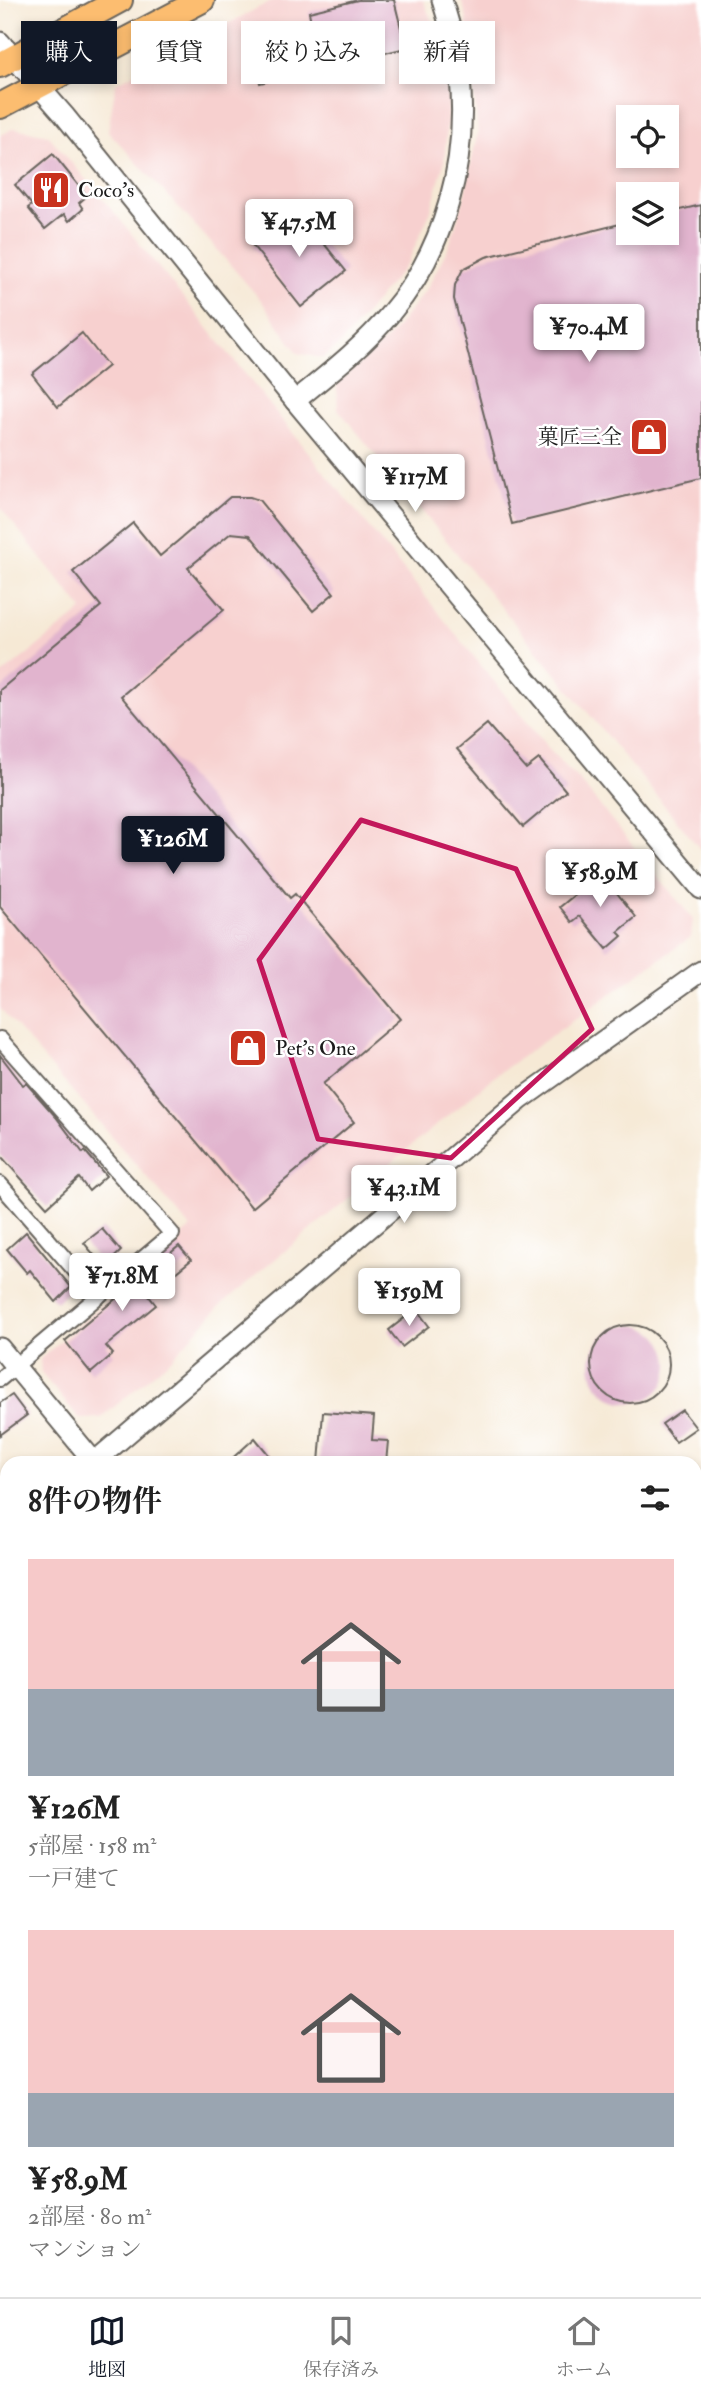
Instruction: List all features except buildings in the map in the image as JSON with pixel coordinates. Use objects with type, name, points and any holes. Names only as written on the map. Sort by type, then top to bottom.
[{"type":"highway","points":[[5,55],[120,0]]},
{"type":"highway","points":[[0,107],[202,0]]},
{"type":"street","points":[[295,401],[358,349],[391,314],[419,274],[439,233],[459,157],[461,125],[460,78],[442,0]]},
{"type":"street","points":[[5,55],[39,86],[295,401],[701,889]]},
{"type":"street","points":[[102,1456],[520,1100],[701,971]]},
{"type":"street","points":[[0,1039],[172,1234],[0,1379]]},
{"type":"street","points":[[0,1184],[98,1297]]},
{"type":"street","points":[[0,1348],[88,1456]]},
{"type":"highlighted area","points":[[361,820],[516,869],[592,1029],[451,1158],[318,1139],[259,960]]},
{"type":"shaded area","points":[[273,0],[423,0],[432,21],[399,21],[399,84],[448,84],[444,163],[430,213],[407,264],[342,342],[323,358],[298,353],[260,299],[108,131],[116,84],[131,75],[131,84],[227,84],[227,24]]},
{"type":"shaded area","points":[[461,0],[701,0],[701,850],[338,409],[337,384],[391,335],[428,287],[449,246],[463,202],[478,131],[473,84],[495,84],[495,21],[467,21]]},
{"type":"shaded area","points":[[14,128],[48,135],[117,216],[552,753],[578,779],[693,919],[691,937],[499,1073],[243,1286],[219,1307],[170,1360],[101,1418],[80,1419],[41,1373],[40,1359],[191,1228],[0,1008],[0,676],[83,610],[0,507],[0,136]]},
{"type":"place","name":"Coco's","points":[[51,190]]},
{"type":"place","name":"菓匠三全","points":[[649,437]]},
{"type":"place","name":"Pet's One","points":[[248,1048]]}]
